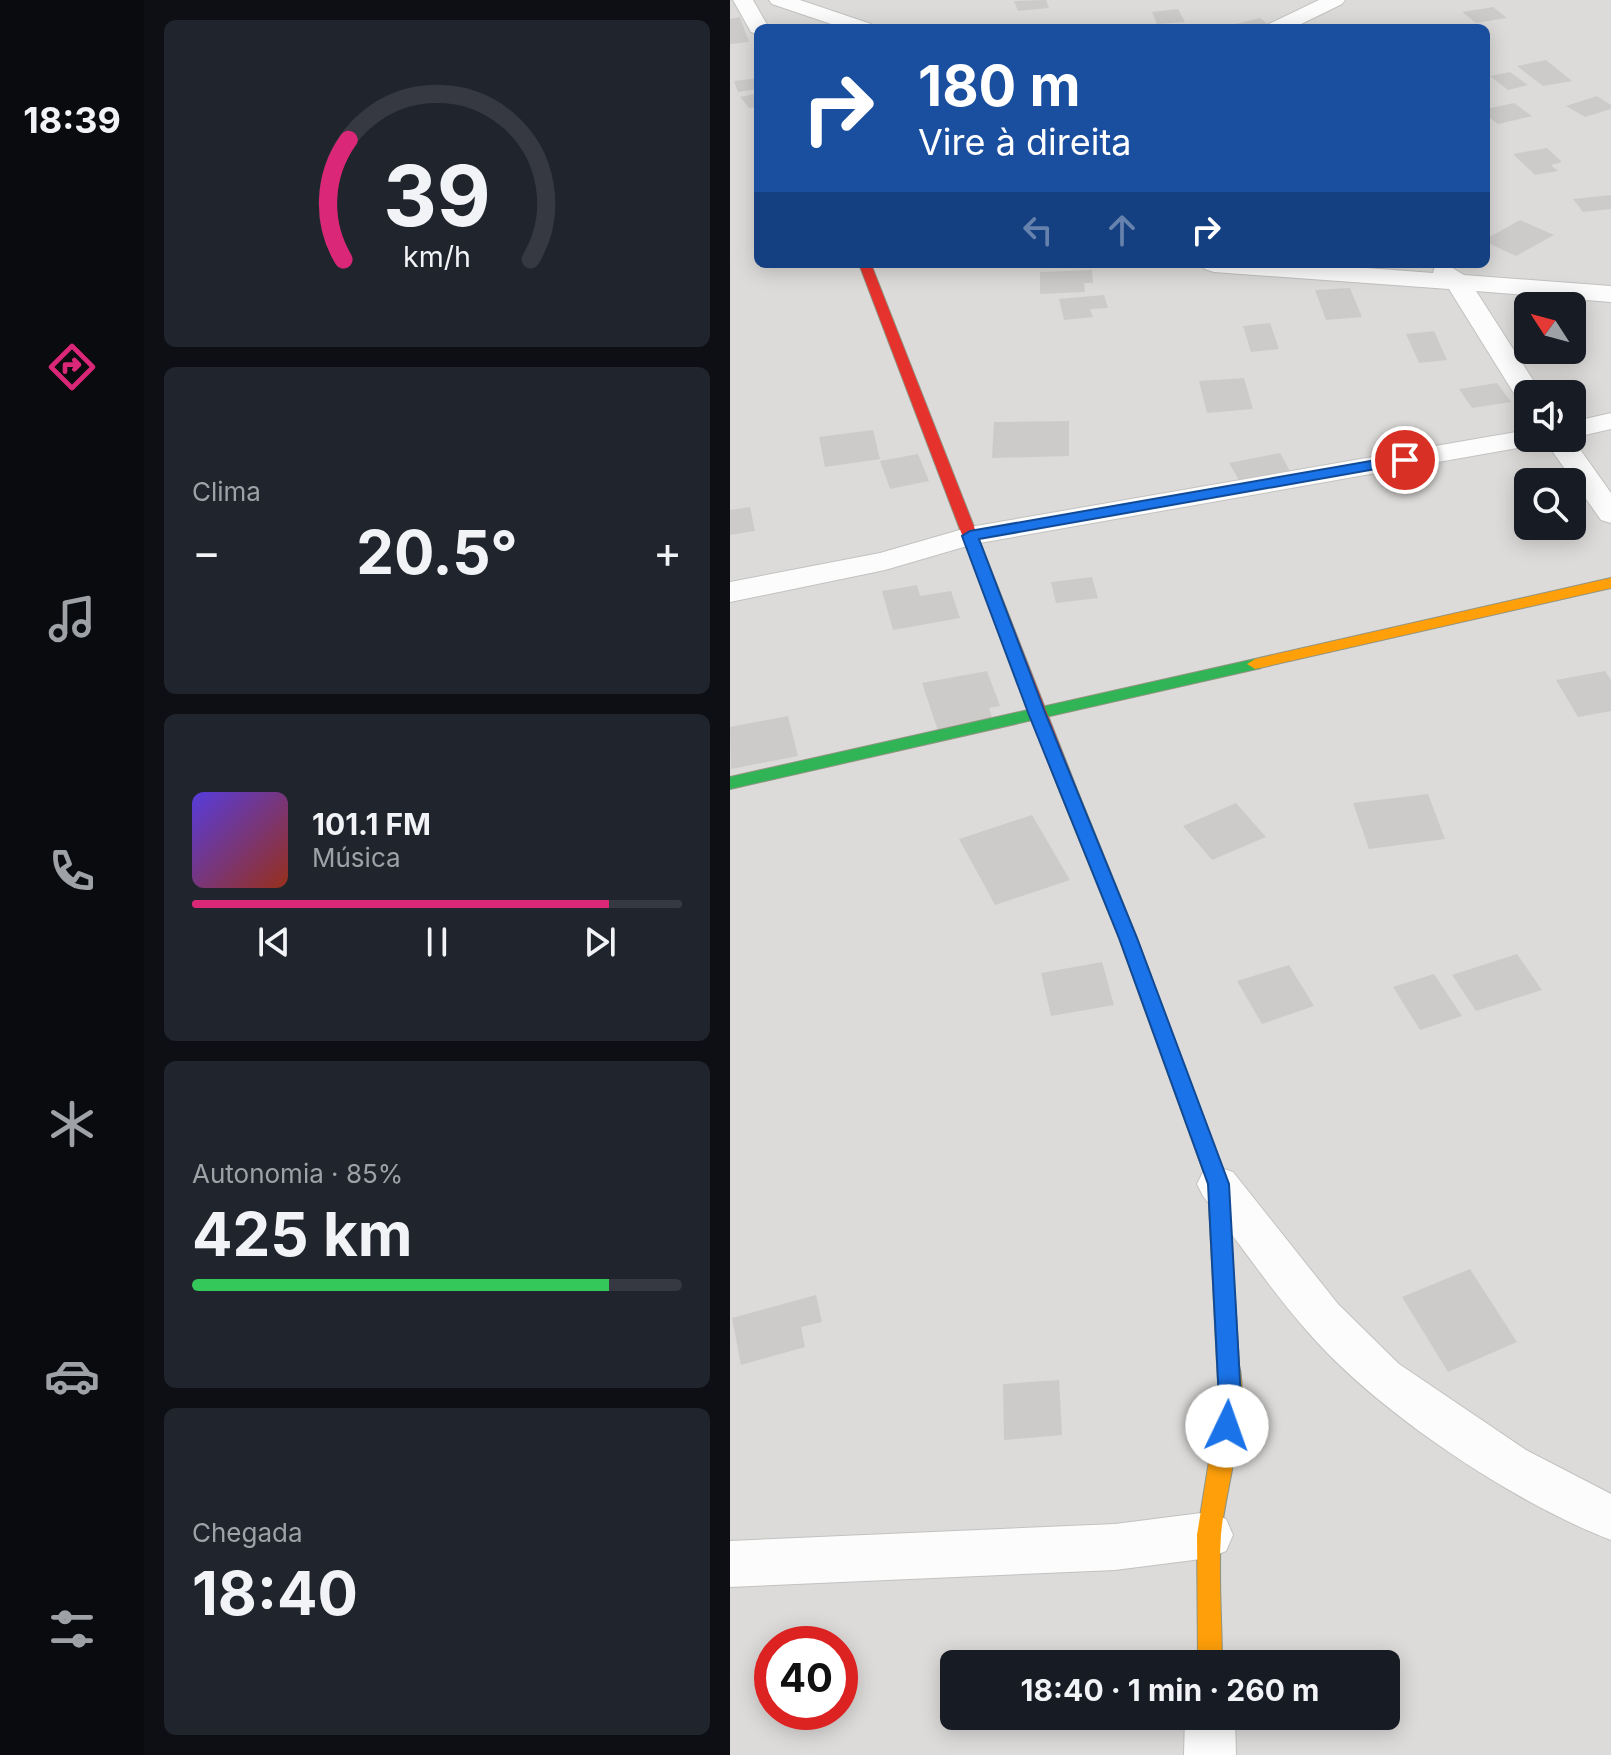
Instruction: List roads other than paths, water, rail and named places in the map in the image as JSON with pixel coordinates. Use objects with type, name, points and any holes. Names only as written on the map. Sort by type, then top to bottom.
[{"type":"street","points":[[743,0],[756,24]]},
{"type":"street","points":[[779,0],[852,24]]},
{"type":"street","points":[[1284,24],[1335,0]]},
{"type":"street","points":[[867,268],[1038,715],[1128,938],[1218,1184],[1230,1400],[1209,1535],[1210,1650]]},
{"type":"street","points":[[1268,268],[1611,294]]},
{"type":"street","points":[[1441,268],[1457,282],[1519,380]]},
{"type":"street","points":[[1586,427],[1611,421]]},
{"type":"street","points":[[730,592],[885,561],[970,536],[1514,441]]},
{"type":"street","points":[[1567,452],[1611,514]]},
{"type":"street","points":[[730,783],[1611,583]]},
{"type":"street","points":[[1218,1184],[1323,1318],[1383,1378],[1510,1465],[1611,1518]]},
{"type":"street","points":[[730,1564],[1115,1547],[1209,1535]]},
{"type":"street","points":[[1210,1730],[1210,1755]]}]
